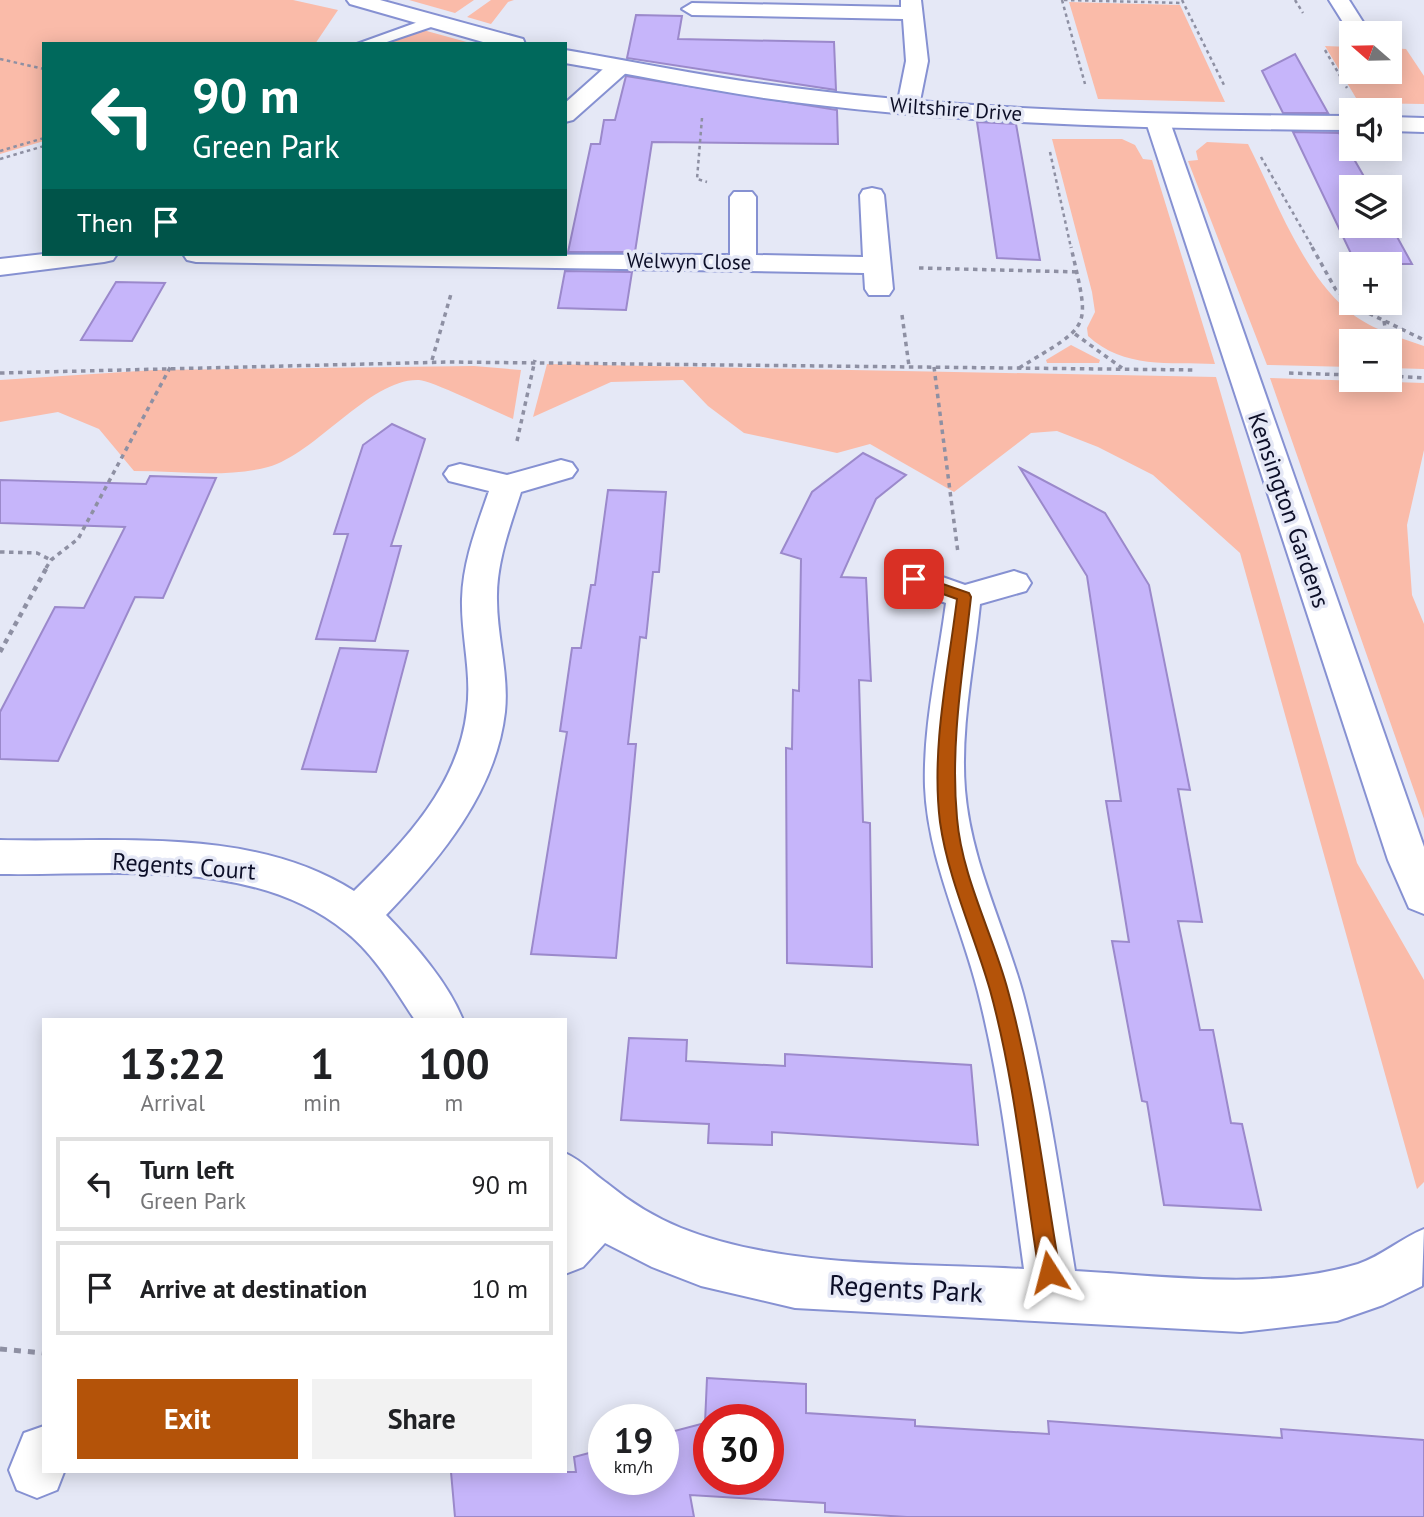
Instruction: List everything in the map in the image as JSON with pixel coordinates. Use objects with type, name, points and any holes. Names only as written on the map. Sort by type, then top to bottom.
[{"type":"street","points":[[357,0],[507,42]]},
{"type":"street","points":[[1339,0],[1352,21]]},
{"type":"street","points":[[692,9],[911,6],[917,61],[908,106]]},
{"type":"street","name":"Wiltshire Drive","points":[[567,56],[705,82],[908,106],[1158,122],[1339,123]]},
{"type":"street","points":[[567,113],[619,67]]},
{"type":"street","name":"Kensington Gardens","points":[[1158,122],[1408,860],[1424,896]]},
{"type":"street","points":[[1402,124],[1424,125]]},
{"type":"street","points":[[872,195],[878,277]]},
{"type":"street","points":[[743,197],[743,262]]},
{"type":"street","points":[[0,267],[88,256]]},
{"type":"street","name":"Welwyn Close","points":[[373,256],[743,262],[878,277]]},
{"type":"street","points":[[460,474],[507,485],[561,470]]},
{"type":"street","points":[[440,1018],[386,945],[357,916],[405,868],[444,814],[465,780],[480,742],[486,712],[486,676],[480,583],[507,485]]},
{"type":"street","points":[[914,579],[964,597],[1014,583]]},
{"type":"street","points":[[964,597],[946,751],[949,821],[961,872],[999,990],[1013,1052],[1053,1296]]},
{"type":"street","name":"Regents Court","points":[[0,857],[202,862],[250,867],[291,878],[357,916]]},
{"type":"street","name":"Regents Park","points":[[567,1179],[602,1210],[670,1248],[708,1264],[750,1276],[795,1282],[1241,1306],[1294,1304],[1375,1284],[1424,1254]]},
{"type":"street","points":[[567,1247],[602,1210]]},
{"type":"lane","points":[[371,42],[432,22]]},
{"type":"path","points":[[1093,117],[1063,0],[1182,2],[1241,121],[1331,283],[1349,303],[1424,340]]},
{"type":"path","points":[[1295,0],[1307,21]]},
{"type":"path","points":[[1320,42],[1352,98]]},
{"type":"path","points":[[0,59],[42,69]]},
{"type":"path","points":[[705,82],[697,179],[743,197]]},
{"type":"path","points":[[1018,368],[1075,334],[1085,309],[1079,272],[1041,115]]},
{"type":"path","points":[[0,151],[42,139]]},
{"type":"path","points":[[0,159],[42,147]]},
{"type":"path","points":[[432,360],[462,257]]},
{"type":"path","points":[[878,277],[1079,272]]},
{"type":"path","points":[[878,277],[900,300],[909,366]]},
{"type":"path","points":[[1384,321],[1386,329]]},
{"type":"path","points":[[1075,334],[1124,369]]},
{"type":"path","points":[[0,373],[172,364],[535,360],[1339,375]]},
{"type":"path","points":[[507,485],[535,360]]},
{"type":"path","points":[[0,652],[51,560],[78,539],[172,364]]},
{"type":"path","points":[[934,367],[964,597]]},
{"type":"path","points":[[1402,376],[1424,377]]},
{"type":"path","points":[[0,552],[37,553],[51,560]]},
{"type":"path","points":[[0,1349],[42,1353]]},
{"type":"shaded area","points":[[0,0],[293,0],[338,10],[316,42],[42,42],[42,142],[0,154]]},
{"type":"shaded area","points":[[409,0],[474,0],[455,13]]},
{"type":"shaded area","points":[[491,0],[514,0],[508,2],[491,24],[467,17]]},
{"type":"shaded area","points":[[1069,2],[1180,5],[1225,102],[1098,99]]},
{"type":"shaded area","points":[[423,30],[467,42],[389,42]]},
{"type":"shaded area","points":[[1325,46],[1339,47],[1339,69]]},
{"type":"shaded area","points":[[1402,49],[1406,49],[1424,76],[1424,104],[1402,104],[1402,98],[1356,98],[1348,84],[1402,84]]},
{"type":"shaded area","points":[[1052,139],[1122,139],[1135,145],[1143,159],[1152,160],[1215,364],[1132,359],[1102,347],[1088,336],[1087,328],[1095,312],[1092,292]]},
{"type":"shaded area","points":[[1207,142],[1248,144],[1302,254],[1339,302],[1339,315],[1354,315],[1379,329],[1339,329],[1339,367],[1267,365],[1188,161],[1198,160],[1196,151]]},
{"type":"shaded area","points":[[1402,338],[1424,346],[1424,369],[1402,368]]},
{"type":"shaded area","points":[[1071,345],[1100,360],[1099,363],[1047,363],[1046,360]]},
{"type":"shaded area","points":[[547,364],[1216,377],[1357,863],[1424,980],[1424,1182],[1417,1189],[1240,553],[1153,475],[1098,447],[1057,431],[1031,433],[954,492],[870,444],[837,453],[744,433],[708,406],[683,380],[611,382],[533,417]]},
{"type":"shaded area","points":[[474,366],[521,370],[513,419],[426,382],[419,380],[400,383],[362,403],[305,448],[268,467],[252,470],[218,473],[134,471],[99,429],[58,412],[0,422],[0,380],[155,370]]},
{"type":"shaded area","points":[[1270,378],[1339,380],[1339,392],[1402,392],[1402,382],[1424,383],[1424,450],[1407,525],[1412,595],[1424,624],[1424,819]]},
{"type":"building","points":[[636,15],[682,16],[678,39],[834,42],[836,90],[627,58]]},
{"type":"building","points":[[1295,54],[1328,113],[1283,113],[1262,71]]},
{"type":"building","points":[[626,76],[837,110],[838,144],[652,142],[635,252],[568,252],[591,144],[600,144],[604,120],[615,120]]},
{"type":"building","points":[[977,122],[1016,124],[1040,260],[997,258]]},
{"type":"building","points":[[1293,132],[1339,133],[1339,161],[1355,161],[1363,175],[1339,175],[1339,228]]},
{"type":"building","points":[[1344,238],[1398,238],[1412,264],[1402,264],[1402,252],[1350,252]]},
{"type":"building","points":[[565,271],[632,272],[626,310],[558,308]]},
{"type":"building","points":[[116,282],[165,283],[132,341],[81,340]]},
{"type":"building","points":[[392,424],[425,439],[391,546],[401,546],[375,641],[316,639],[348,534],[334,534],[363,445]]},
{"type":"building","points":[[863,453],[906,475],[876,499],[841,577],[866,578],[871,681],[859,680],[863,822],[870,823],[872,967],[787,963],[786,748],[792,749],[793,690],[799,691],[801,559],[781,553],[812,492]]},
{"type":"building","points":[[1020,468],[1105,513],[1149,585],[1190,790],[1178,789],[1202,922],[1178,921],[1200,1030],[1213,1030],[1231,1123],[1242,1124],[1261,1210],[1164,1205],[1147,1102],[1142,1101],[1112,941],[1129,942],[1106,801],[1121,801],[1087,576]]},
{"type":"building","points":[[150,476],[216,478],[163,598],[135,597],[58,761],[0,759],[0,712],[55,607],[84,608],[125,527],[0,523],[0,480],[146,484]]},
{"type":"building","points":[[608,490],[666,492],[659,572],[653,572],[646,638],[640,637],[628,744],[636,744],[616,958],[531,954],[567,732],[560,731],[572,648],[581,648],[591,585],[595,585]]},
{"type":"building","points":[[340,648],[408,651],[376,772],[302,769]]},
{"type":"building","points":[[629,1038],[687,1040],[686,1061],[785,1066],[785,1054],[971,1065],[978,1145],[772,1132],[772,1145],[708,1143],[709,1124],[621,1120]]},
{"type":"building","points":[[707,1378],[806,1384],[806,1413],[915,1420],[915,1426],[1049,1434],[1048,1421],[1282,1438],[1281,1429],[1424,1440],[1424,1517],[907,1517],[825,1512],[825,1503],[690,1495],[694,1517],[455,1517],[451,1473],[576,1472],[574,1457],[588,1453],[588,1495],[679,1495],[679,1430],[693,1426],[693,1495],[784,1495],[784,1404],[706,1404]]},
{"type":"route","points":[[914,579],[964,597],[946,751],[945,787],[949,821],[961,872],[999,990],[1013,1052],[1028,1129],[1049,1272]]}]
